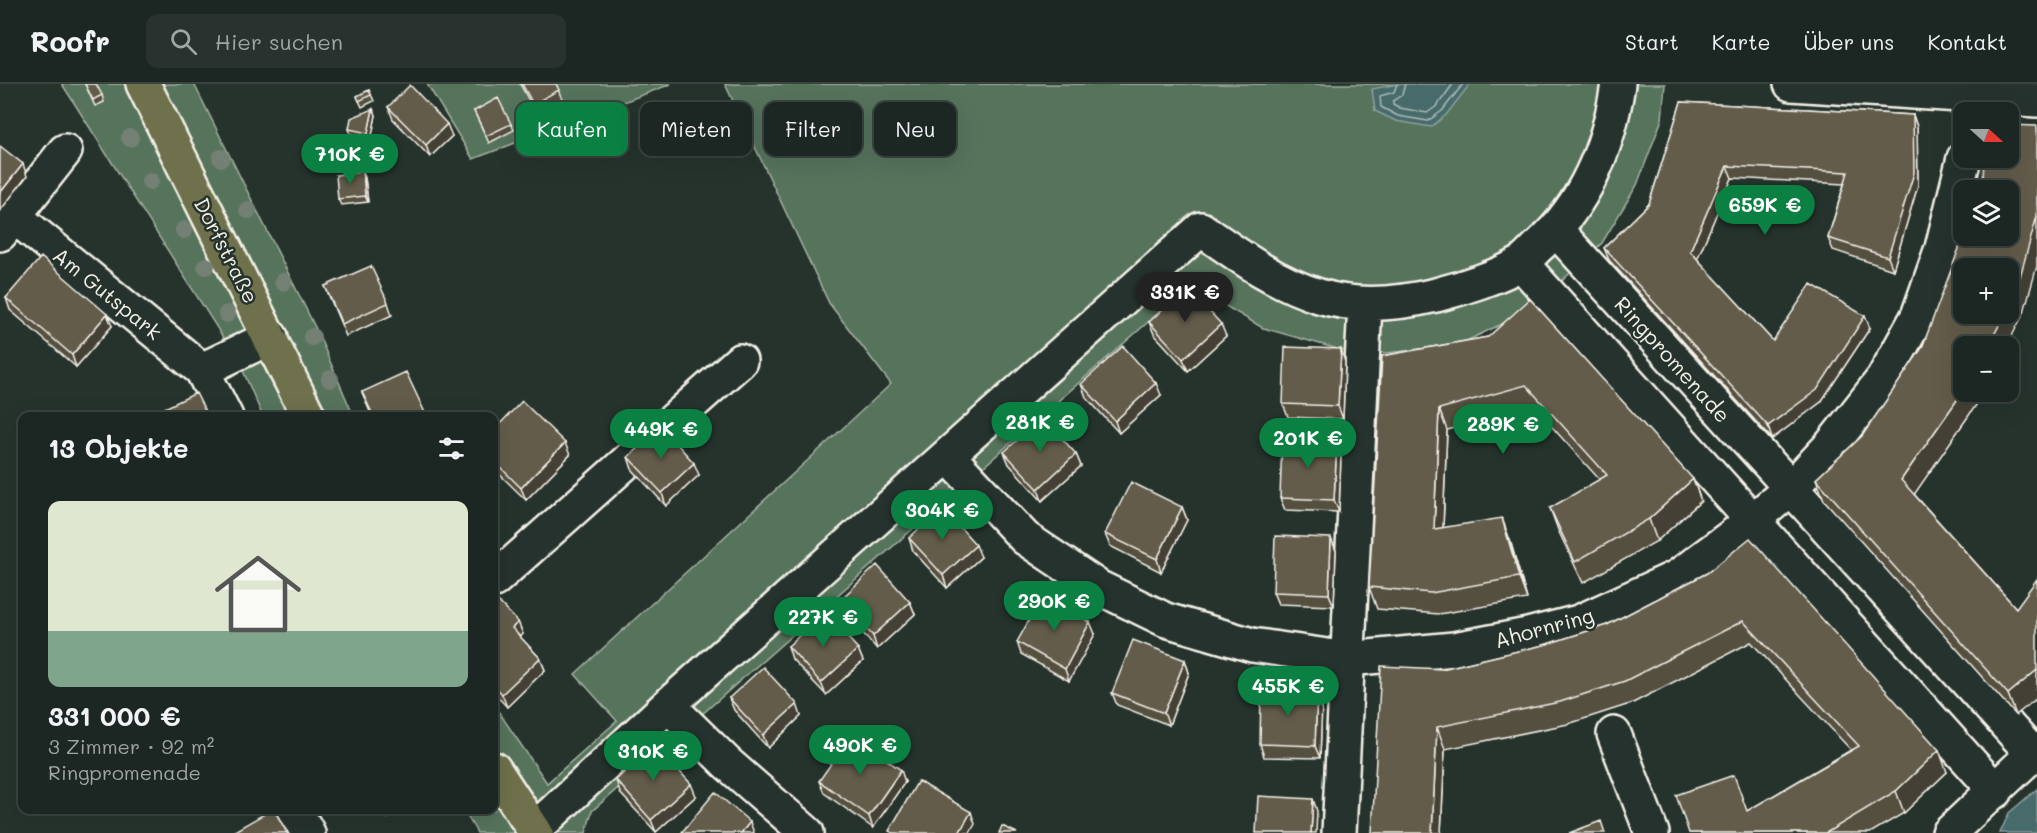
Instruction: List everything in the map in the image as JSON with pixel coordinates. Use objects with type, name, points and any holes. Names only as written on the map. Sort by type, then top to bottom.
[{"type":"main road","name":"Dorfstraße","points":[[143,84],[307,412]]},
{"type":"main road","points":[[498,776],[535,831]]},
{"type":"street","points":[[535,831],[668,705],[1201,230],[1274,279],[1321,297],[1365,304],[1412,301],[1457,289],[1521,263],[1556,230],[1577,204],[1599,158],[1612,122],[1618,84]]},
{"type":"street","points":[[1791,84],[2037,100]]},
{"type":"street","name":"Am Gutspark","points":[[66,151],[7,225],[202,370],[223,412]]},
{"type":"street","name":"Ahornring","points":[[948,456],[1025,538],[1098,587],[1166,620],[1252,645],[1348,659],[1454,649],[1528,635],[1579,622],[1677,577],[1751,522],[1791,488],[1832,444],[1883,379],[1918,316],[1942,248],[1962,168]]},
{"type":"street","name":"Ringpromenade","points":[[1556,230],[1791,488]]},
{"type":"street","points":[[1521,263],[1751,522],[1996,791]]},
{"type":"street","points":[[1339,833],[1365,304]]},
{"type":"street","points":[[202,370],[271,338]]},
{"type":"street","points":[[498,576],[740,361]]},
{"type":"street","points":[[1791,488],[2035,752],[1953,832]]},
{"type":"street","points":[[668,705],[727,763],[807,833]]},
{"type":"street","points":[[1614,734],[1652,833]]},
{"type":"street","points":[[297,814],[308,833]]},
{"type":"green space","points":[[62,84],[194,84],[316,329],[352,412],[261,412],[240,364]]},
{"type":"green space","points":[[427,84],[671,84],[623,102],[516,102],[516,143],[473,159]]},
{"type":"green space","points":[[725,84],[1665,84],[1662,119],[1637,185],[1602,243],[1531,310],[1460,344],[1387,353],[1345,351],[1263,328],[1202,292],[1180,294],[592,811],[586,833],[477,833],[466,814],[498,814],[498,711],[547,783],[617,721],[575,674],[891,384],[829,303],[752,141],[752,102],[734,102]]},
{"type":"water","points":[[1398,84],[1470,84],[1446,115],[1431,127],[1396,121],[1375,111],[1372,89]]},
{"type":"water","points":[[2037,789],[2037,833],[2000,833],[2009,813]]},
{"type":"building","points":[[85,84],[96,84],[102,95],[93,100]]},
{"type":"building","points":[[522,84],[556,84],[559,90],[537,102],[532,102]]},
{"type":"building","points":[[410,85],[447,124],[426,145],[388,107]]},
{"type":"building","points":[[369,90],[371,95],[359,101],[357,96]]},
{"type":"building","points":[[498,98],[511,124],[486,136],[474,111]]},
{"type":"building","points":[[1681,102],[1913,115],[1914,173],[1888,257],[1828,238],[1848,172],[1727,166],[1690,251],[1773,341],[1811,284],[1865,316],[1817,390],[1768,426],[1604,248],[1649,204]]},
{"type":"building","points":[[373,109],[368,133],[349,129],[351,118]]},
{"type":"building","points":[[2019,125],[2037,126],[2037,216],[2019,280],[2019,258],[1955,258],[1960,246],[2019,246],[2019,180],[1983,180],[1984,168],[2019,168]]},
{"type":"building","points":[[0,146],[23,164],[0,193]]},
{"type":"building","points":[[363,172],[365,196],[338,199],[336,175]]},
{"type":"building","points":[[41,257],[107,314],[72,355],[6,298]]},
{"type":"building","points":[[1953,265],[1953,324],[2000,324],[1993,336],[1953,336],[1953,402],[1956,402],[1901,480],[2016,608],[2037,579],[2037,670],[2008,694],[1816,479],[1862,436],[1922,348]]},
{"type":"building","points":[[371,266],[388,303],[342,324],[325,286]]},
{"type":"building","points":[[1187,287],[1221,324],[1183,359],[1149,322]]},
{"type":"building","points":[[1530,299],[1693,479],[1649,519],[1575,562],[1550,508],[1607,475],[1526,385],[1439,409],[1434,529],[1502,518],[1519,577],[1431,593],[1369,587],[1382,356],[1488,337]]},
{"type":"building","points":[[1123,346],[1156,383],[1115,421],[1081,384]]},
{"type":"building","points":[[1285,347],[1341,349],[1338,406],[1283,404]]},
{"type":"building","points":[[406,372],[425,412],[372,412],[362,392]]},
{"type":"building","points":[[196,393],[206,412],[156,412]]},
{"type":"building","points":[[522,401],[565,443],[521,488],[498,465],[498,426]]},
{"type":"building","points":[[1043,417],[1076,454],[1038,489],[1004,452]]},
{"type":"building","points":[[661,426],[694,463],[662,493],[628,457]]},
{"type":"building","points":[[1282,439],[1337,441],[1334,500],[1280,498]]},
{"type":"building","points":[[1131,482],[1182,507],[1157,559],[1105,534]]},
{"type":"building","points":[[942,507],[976,545],[943,575],[909,538]]},
{"type":"building","points":[[1275,536],[1331,538],[1329,594],[1273,592]]},
{"type":"building","points":[[1750,538],[1939,750],[1896,791],[1826,833],[1689,833],[1676,795],[1734,775],[1747,811],[1859,746],[1743,621],[1625,681],[1560,702],[1437,727],[1432,833],[1372,833],[1381,666],[1442,669],[1544,645],[1607,625],[1707,573]]},
{"type":"building","points":[[877,565],[910,602],[873,636],[840,600]]},
{"type":"building","points":[[1043,595],[1090,622],[1065,669],[1017,642]]},
{"type":"building","points":[[498,601],[518,622],[512,628],[540,658],[502,694],[498,690]]},
{"type":"building","points":[[825,612],[858,649],[821,683],[788,646]]},
{"type":"building","points":[[1133,640],[1185,660],[1164,713],[1112,693]]},
{"type":"building","points":[[763,667],[797,704],[763,735],[729,698]]},
{"type":"building","points":[[1261,689],[1317,690],[1315,746],[1260,744]]},
{"type":"building","points":[[851,735],[901,770],[869,816],[819,781]]},
{"type":"building","points":[[655,744],[691,784],[651,820],[616,780]]},
{"type":"building","points":[[918,781],[971,812],[959,833],[893,833],[889,831]]},
{"type":"building","points":[[715,792],[750,822],[741,833],[683,833],[682,832]]},
{"type":"building","points":[[1258,796],[1313,799],[1311,833],[1256,833]]},
{"type":"building","points":[[264,814],[276,814],[287,833],[231,833]]},
{"type":"building","points":[[1601,821],[1605,833],[1569,833]]},
{"type":"building","points":[[1002,826],[1017,833],[999,833]]}]
